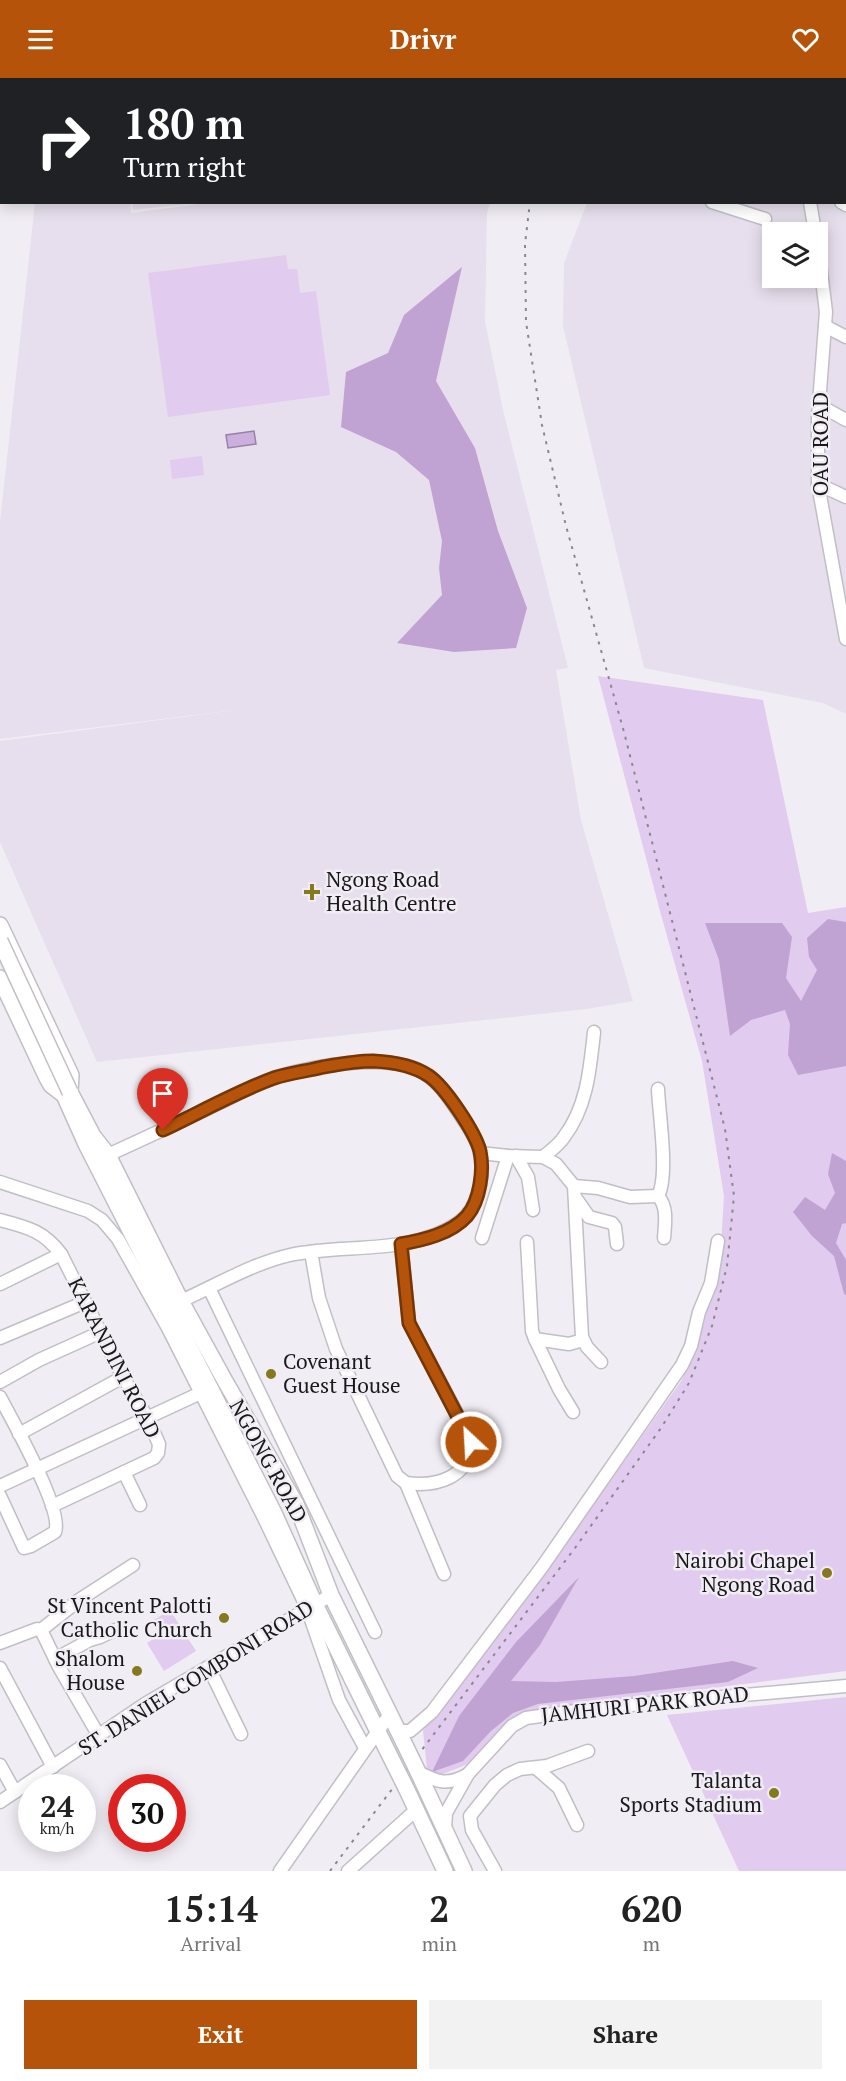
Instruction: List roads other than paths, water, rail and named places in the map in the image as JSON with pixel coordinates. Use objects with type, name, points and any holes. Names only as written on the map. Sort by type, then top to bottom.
[{"type":"main road","name":"NGONG ROAD","points":[[0,925],[71,1075],[67,1094]]},
{"type":"main road","name":"NGONG ROAD","points":[[0,941],[67,1094],[86,1144],[130,1228],[206,1390],[274,1514],[311,1606],[379,1729],[445,1871]]},
{"type":"main road","name":"NGONG ROAD","points":[[0,962],[67,1094],[93,1136],[108,1155],[225,1381],[296,1504],[331,1595],[464,1871]]},
{"type":"main road","name":"NGONG ROAD","points":[[0,978],[51,1085],[67,1094]]},
{"type":"main road","points":[[17,1013],[38,1003]]},
{"type":"street","points":[[718,204],[765,219]]},
{"type":"street","points":[[810,204],[813,222]]},
{"type":"street","name":"OAU ROAD","points":[[824,288],[825,326],[819,405],[818,484],[846,638]]},
{"type":"street","points":[[825,326],[846,337]]},
{"type":"street","points":[[819,405],[846,420]]},
{"type":"street","points":[[818,484],[846,497]]},
{"type":"street","points":[[543,1157],[564,1137],[579,1112],[590,1067],[594,1032]]},
{"type":"street","points":[[108,1155],[277,1077],[347,1063],[374,1061],[415,1068],[431,1077],[451,1100],[474,1136],[480,1153],[480,1177],[472,1208],[466,1217],[432,1237],[401,1244],[311,1252],[267,1261],[182,1301]]},
{"type":"street","points":[[658,1089],[663,1169],[658,1196]]},
{"type":"street","points":[[480,1153],[543,1157],[556,1164],[589,1217],[612,1223],[615,1227],[617,1244]]},
{"type":"street","points":[[512,1156],[528,1177],[533,1210]]},
{"type":"street","points":[[482,1238],[512,1156]]},
{"type":"street","points":[[0,1182],[88,1211],[102,1220],[116,1237],[206,1390]]},
{"type":"street","points":[[574,1190],[598,1188],[630,1197],[658,1196],[665,1210],[664,1239]]},
{"type":"street","points":[[574,1190],[583,1340],[601,1362]]},
{"type":"street","points":[[102,1220],[117,1203]]},
{"type":"street","name":"KARANDINI ROAD","points":[[0,1220],[34,1229],[54,1245],[61,1254],[159,1444],[158,1453],[154,1458],[52,1506]]},
{"type":"street","points":[[116,1237],[130,1228]]},
{"type":"street","points":[[401,1737],[432,1712],[543,1566],[682,1365],[691,1346],[699,1312],[710,1287],[718,1241]]},
{"type":"street","points":[[527,1242],[532,1331],[559,1389],[573,1412]]},
{"type":"street","points":[[401,1244],[409,1323],[471,1442],[468,1461],[461,1470],[446,1480],[424,1484],[406,1483]]},
{"type":"street","points":[[311,1252],[319,1298],[336,1348],[397,1476],[406,1483],[444,1574]]},
{"type":"street","points":[[0,1284],[61,1254]]},
{"type":"street","points":[[209,1288],[375,1632]]},
{"type":"street","points":[[0,1338],[85,1302]]},
{"type":"street","points":[[0,1382],[39,1360],[101,1332]]},
{"type":"street","points":[[535,1339],[569,1344],[583,1340]]},
{"type":"street","points":[[19,1434],[123,1377]]},
{"type":"street","points":[[0,1485],[225,1381]]},
{"type":"street","points":[[0,1397],[37,1469],[57,1522],[55,1532],[24,1548],[0,1496]]},
{"type":"street","points":[[124,1472],[140,1505]]},
{"type":"street","points":[[0,1643],[37,1629],[41,1630],[79,1600],[133,1565]]},
{"type":"street","name":"ST. DANIEL COMBONI ROAD","points":[[0,1802],[145,1704],[331,1595]]},
{"type":"street","points":[[311,1606],[339,1700],[365,1748]]},
{"type":"street","points":[[41,1630],[99,1736]]},
{"type":"street","points":[[55,1659],[90,1640],[115,1630]]},
{"type":"street","points":[[0,1668],[53,1767]]},
{"type":"street","points":[[209,1668],[241,1734]]},
{"type":"street","name":"JAMHURI PARK ROAD","points":[[445,1829],[446,1813],[468,1774],[512,1726],[532,1716],[609,1706],[846,1686]]},
{"type":"street","points":[[280,1871],[390,1714]]},
{"type":"street","points":[[495,1871],[472,1830],[470,1816],[495,1785],[507,1775],[520,1769],[547,1766],[588,1751]]},
{"type":"street","points":[[0,1765],[15,1792]]},
{"type":"street","points":[[536,1768],[559,1788],[577,1825]]},
{"type":"street","points":[[418,1772],[445,1783],[468,1774]]},
{"type":"street","points":[[348,1871],[416,1810]]},
{"type":"railway","points":[[330,1871],[575,1548],[661,1428],[689,1383],[712,1326],[727,1266],[734,1196],[725,1129],[624,732],[566,526],[542,425],[526,322],[525,244],[530,204]]},
{"type":"place","name":"Ngong Road Health Centre","points":[[312,892]]},
{"type":"place","name":"Covenant Guest House","points":[[271,1374]]},
{"type":"place","name":"Nairobi Chapel Ngong Road","points":[[827,1573]]},
{"type":"place","name":"St Vincent Palotti Catholic Church","points":[[224,1618]]},
{"type":"place","name":"Shalom House","points":[[137,1671]]},
{"type":"place","name":"Talanta Sports Stadium","points":[[774,1793]]}]
